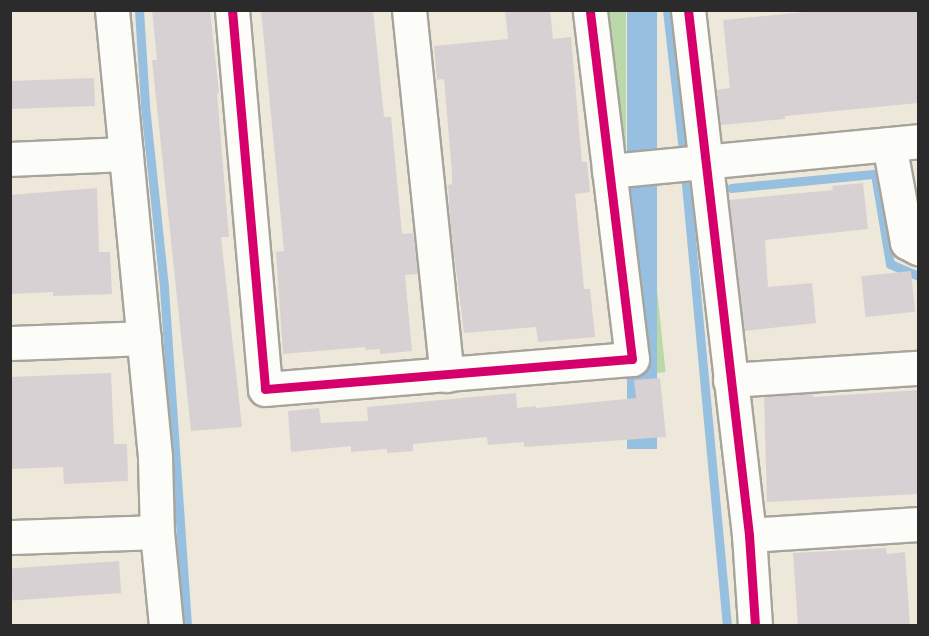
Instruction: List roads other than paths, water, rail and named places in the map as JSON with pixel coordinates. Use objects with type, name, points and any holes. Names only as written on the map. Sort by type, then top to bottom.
[{"type":"street","points":[[112,10],[155,458],[157,532],[166,626]]},
{"type":"street","points":[[232,10],[265,389],[632,359],[590,10]]},
{"type":"street","points":[[410,10],[447,375]]},
{"type":"street","points":[[688,10],[749,535],[755,626]]},
{"type":"street","points":[[609,171],[904,142],[907,242],[918,248]]},
{"type":"street","points":[[10,159],[126,154]]},
{"type":"street","points":[[10,343],[144,338]]},
{"type":"street","points":[[730,380],[918,368]]},
{"type":"street","points":[[749,535],[918,524]]},
{"type":"street","points":[[10,537],[157,532]]},
{"type":"water","points":[[627,11],[657,11],[657,449],[627,449]]},
{"type":"waterway","points":[[139,10],[145,106],[164,288],[187,626]]},
{"type":"waterway","points":[[667,10],[682,141],[727,626]]},
{"type":"waterway","points":[[731,188],[875,174],[890,264],[918,276]]}]
